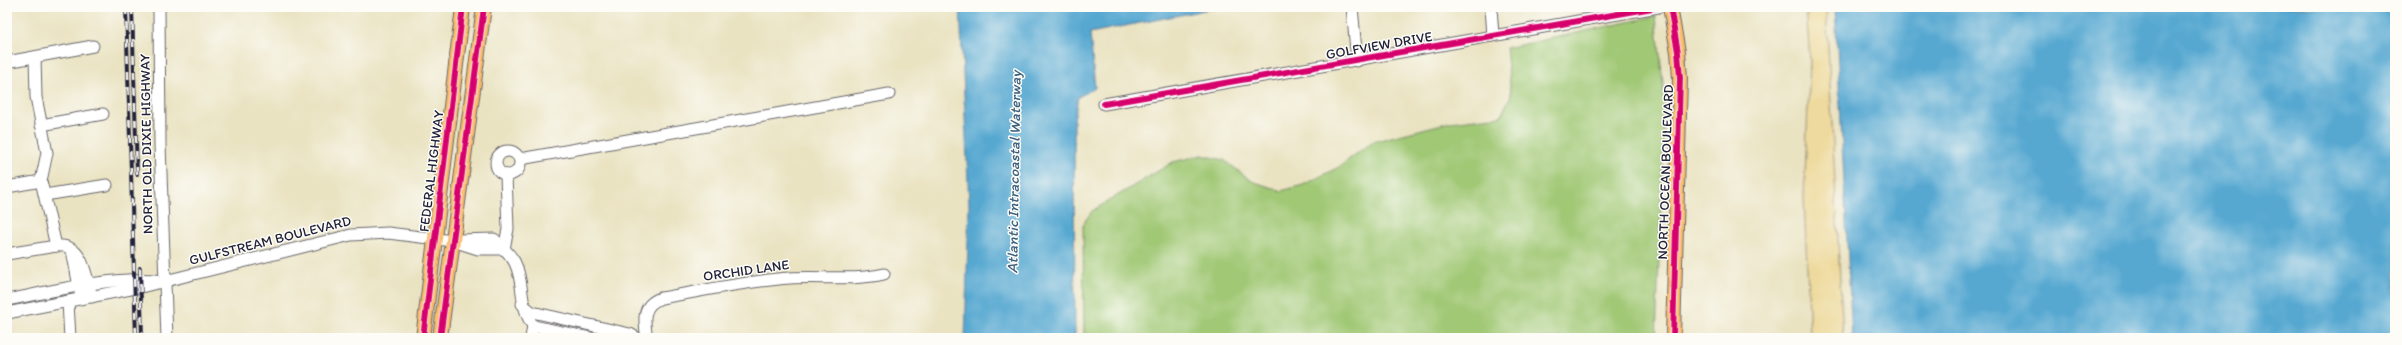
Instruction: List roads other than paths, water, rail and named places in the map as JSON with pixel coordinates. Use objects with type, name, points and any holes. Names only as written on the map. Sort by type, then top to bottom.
[{"type":"main road","name":"FEDERAL HIGHWAY","points":[[423,338],[463,7]]},
{"type":"main road","points":[[440,338],[484,7]]},
{"type":"main road","name":"NORTH OCEAN BOULEVARD","points":[[1670,7],[1678,52],[1680,78],[1673,338]]},
{"type":"street","name":"NORTH OLD DIXIE HIGHWAY","points":[[159,7],[160,145],[167,338]]},
{"type":"street","points":[[1352,7],[1357,61]]},
{"type":"street","points":[[1491,7],[1493,36]]},
{"type":"street","name":"GOLFVIEW DRIVE","points":[[1104,104],[1357,61],[1658,7]]},
{"type":"street","points":[[7,62],[93,46]]},
{"type":"street","points":[[35,57],[36,97],[47,153],[41,181],[56,246]]},
{"type":"street","points":[[520,159],[889,94]]},
{"type":"street","points":[[41,125],[103,114]]},
{"type":"street","points":[[506,175],[496,168],[498,156],[508,150],[515,153],[520,159]]},
{"type":"street","points":[[506,175],[518,170],[520,159]]},
{"type":"street","points":[[506,175],[508,228],[504,249],[516,265],[522,304],[526,316],[533,326],[590,338]]},
{"type":"street","points":[[7,187],[41,181]]},
{"type":"street","points":[[44,195],[107,184]]},
{"type":"street","name":"GULFSTREAM BOULEVARD","points":[[7,313],[68,302],[166,281],[351,235],[388,234],[453,241],[494,239],[504,249]]},
{"type":"street","points":[[7,254],[62,245],[72,250],[82,258],[84,286],[87,298]]},
{"type":"street","name":"ORCHID LANE","points":[[647,338],[644,323],[646,310],[654,301],[661,298],[761,281],[790,278],[866,278],[884,274]]},
{"type":"street","points":[[7,300],[84,286],[140,279],[166,281]]},
{"type":"street","points":[[68,302],[70,338]]},
{"type":"street","points":[[522,304],[532,312],[630,334],[637,338]]},
{"type":"street","points":[[530,338],[533,326]]},
{"type":"water","name":"Atlantic Intracoastal Waterway","points":[[960,7],[1220,7],[1090,33],[1095,88],[1078,97],[1074,120],[1075,338],[965,338],[969,205]]},
{"type":"water","points":[[1835,7],[2395,7],[2395,338],[1852,338]]},
{"type":"railway","points":[[126,7],[136,338]]},
{"type":"railway","points":[[132,7],[137,174]]},
{"type":"railway","points":[[140,268],[142,338]]}]
